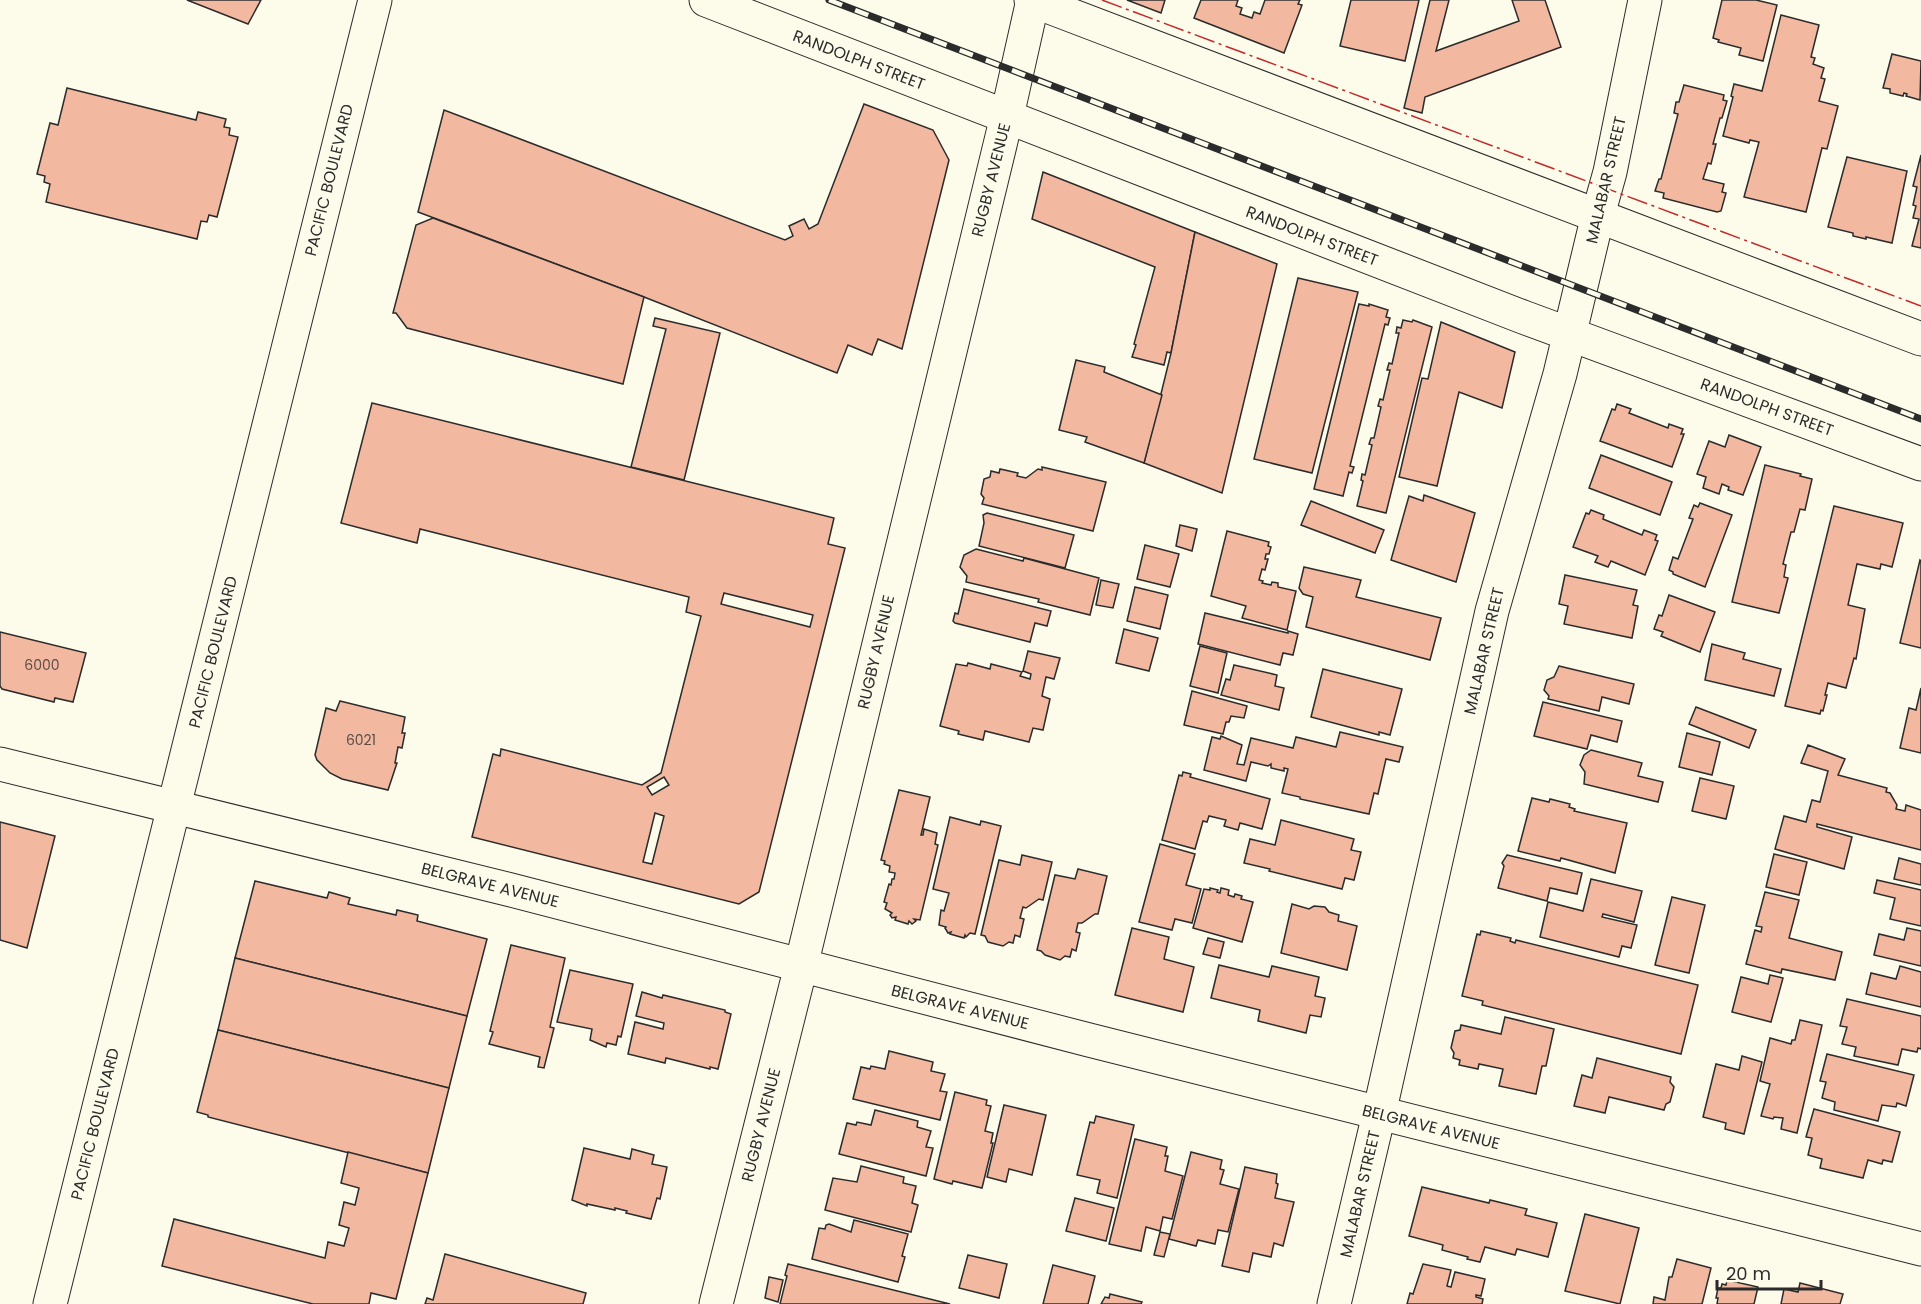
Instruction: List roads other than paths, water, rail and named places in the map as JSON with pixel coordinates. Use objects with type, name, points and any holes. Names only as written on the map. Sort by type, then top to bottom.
[{"type":"street","name":"PACIFIC BOULEVARD","points":[[50,1304],[375,0]]},
{"type":"street","name":"RANDOLPH STREET","points":[[706,0],[1569,334],[1921,464]]},
{"type":"street","name":"RUGBY AVENUE","points":[[716,1304],[801,966],[1007,116],[1032,0]]},
{"type":"street","points":[[1032,0],[1921,339]]},
{"type":"street","name":"MALABAR STREET","points":[[1334,1304],[1492,612],[1560,374],[1610,172],[1645,0]]},
{"type":"street","name":"BELGRAVE AVENUE","points":[[0,764],[511,890],[1379,1114],[1921,1249]]},
{"type":"railway","points":[[829,0],[1921,419]]}]
